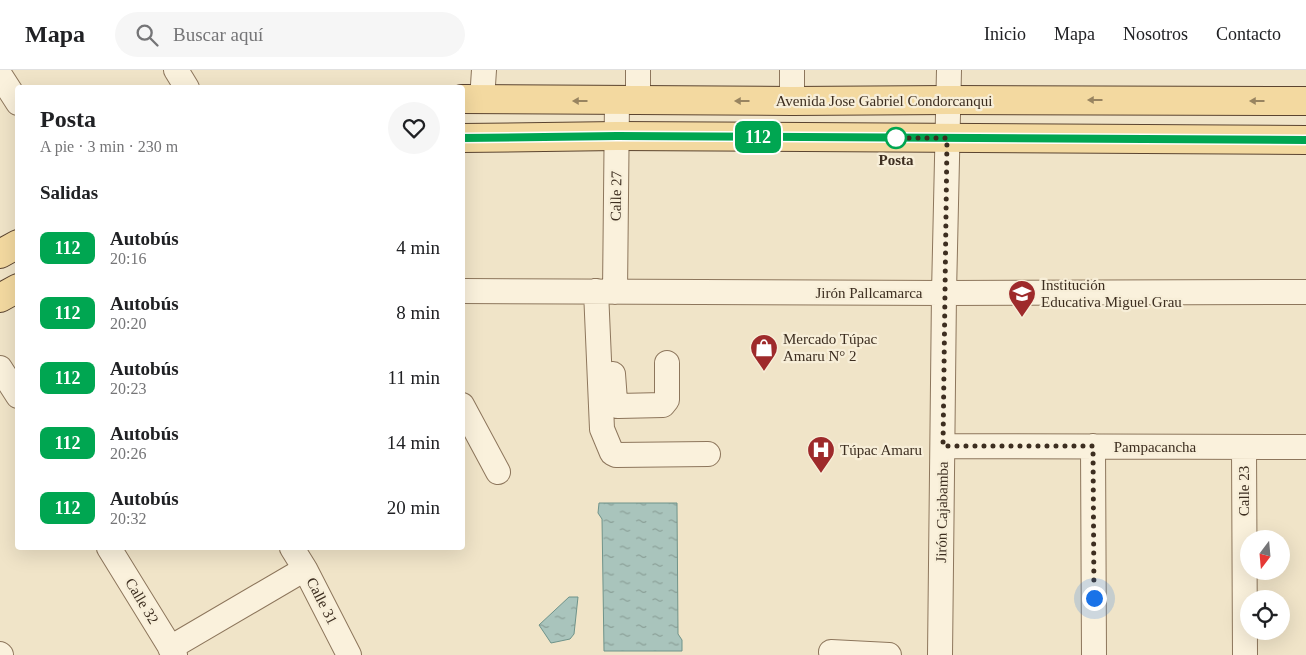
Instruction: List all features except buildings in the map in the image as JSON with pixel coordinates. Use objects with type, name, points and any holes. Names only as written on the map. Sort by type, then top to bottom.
[{"type":"main road","name":"Avenida Jose Gabriel Condorcanqui","points":[[472,100],[1306,101]]},
{"type":"main road","points":[[465,138],[617,136],[1306,140]]},
{"type":"main road","points":[[0,254],[15,246]]},
{"type":"main road","points":[[0,298],[15,290]]},
{"type":"street","points":[[176,70],[185,85]]},
{"type":"street","points":[[472,100],[484,70]]},
{"type":"street","name":"Calle 27","points":[[607,291],[617,136],[638,70]]},
{"type":"street","points":[[792,70],[792,101]]},
{"type":"street","name":"Jirón Cajabamba","points":[[940,655],[944,293],[949,70]]},
{"type":"street","points":[[0,75],[15,98]]},
{"type":"street","name":"Jirón Pallcamarca","points":[[465,291],[1306,292]]},
{"type":"street","points":[[607,291],[615,401],[618,406],[663,405],[667,400],[667,363]]},
{"type":"street","points":[[607,291],[602,429],[612,452],[616,455],[708,454]]},
{"type":"street","points":[[0,368],[15,391]]},
{"type":"street","points":[[465,411],[498,472]]},
{"type":"street","name":"Pampacancha","points":[[943,446],[1306,447]]},
{"type":"street","points":[[1093,446],[1094,655]]},
{"type":"street","name":"Calle 23","points":[[1244,447],[1245,655]]},
{"type":"street","name":"Calle 32","points":[[110,550],[172,651]]},
{"type":"street","name":"Calle 31","points":[[293,550],[349,655]]},
{"type":"street","points":[[172,651],[305,569]]},
{"type":"street","points":[[831,652],[889,655]]},
{"type":"water","points":[[599,503],[677,503],[678,634],[682,640],[682,651],[604,651],[602,519],[598,513]]},
{"type":"water","points":[[569,597],[578,597],[574,634],[570,639],[551,643],[539,625]]},
{"type":"bus line","name":"112","points":[[465,138],[617,136],[1306,140]]},
{"type":"place","name":"Posta","points":[[896,138]]},
{"type":"place","name":"Institución Educativa Miguel Grau","points":[[1022,318]]},
{"type":"place","name":"Mercado Túpac Amaru N° 2","points":[[764,372]]},
{"type":"place","name":"Túpac Amaru","points":[[821,474]]},
{"type":"route","points":[[896,138],[889,138],[947,138],[943,446],[1093,446],[1094,598]]}]
